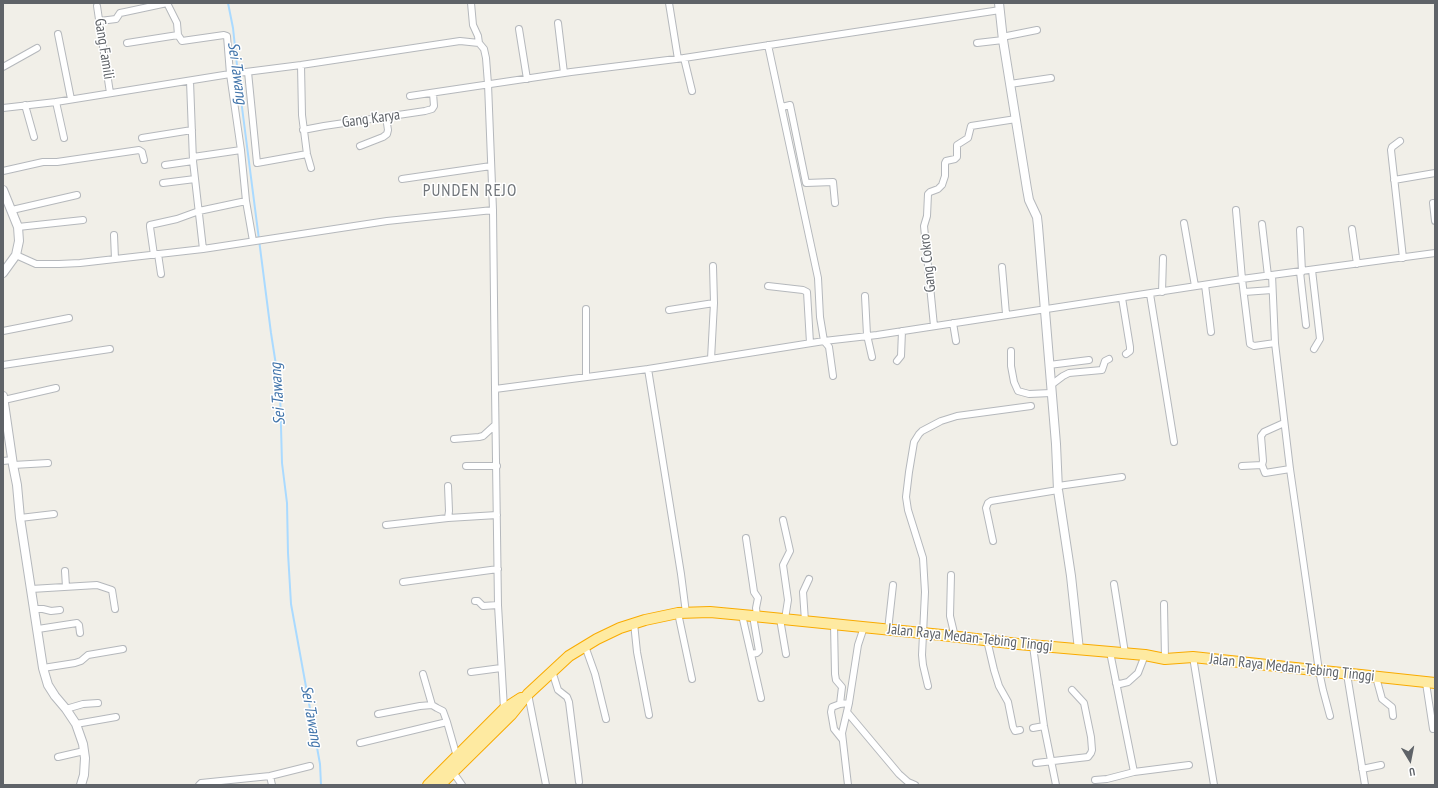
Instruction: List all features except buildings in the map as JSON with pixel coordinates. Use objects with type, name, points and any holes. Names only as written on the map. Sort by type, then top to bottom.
[{"type":"highway","name":"Jalan Raya Medan-Tebing Tinggi","points":[[440,785],[511,715],[528,694],[570,656],[597,638],[634,623],[682,613],[710,612],[755,616],[955,636],[1033,646],[1125,653],[1165,659],[1193,657],[1319,672],[1431,683]]},
{"type":"highway","name":"Jalan Raya Medan-Tebing Tinggi","points":[[428,785],[504,709],[528,694]]},
{"type":"street","points":[[100,21],[116,19],[120,13],[167,3],[177,23],[178,35],[182,41],[226,35],[246,201],[255,241]]},
{"type":"street","points":[[471,3],[473,25],[478,36],[479,43],[484,49],[486,58],[488,84],[493,210],[498,605],[504,709]]},
{"type":"street","points":[[669,3],[681,59],[692,91]]},
{"type":"street","name":"Gang Famili","points":[[97,6],[110,93]]},
{"type":"street","points":[[410,96],[564,73],[681,59],[1000,7],[1003,39],[1027,189],[1037,217],[1058,488],[1071,576],[1079,650]]},
{"type":"street","points":[[558,23],[564,73]]},
{"type":"street","points":[[519,29],[527,79]]},
{"type":"street","points":[[977,43],[1003,39],[1037,30]]},
{"type":"street","points":[[58,34],[71,99]]},
{"type":"street","points":[[127,43],[178,35]]},
{"type":"street","points":[[3,108],[56,102],[231,74],[460,41],[479,43]]},
{"type":"street","points":[[768,45],[818,278],[820,317],[824,341],[829,348],[833,376]]},
{"type":"street","points":[[3,67],[37,48]]},
{"type":"street","points":[[301,65],[303,130],[311,168]]},
{"type":"street","points":[[247,72],[258,163],[307,154]]},
{"type":"street","points":[[1010,84],[1051,78]]},
{"type":"street","points":[[190,81],[194,179],[199,210],[202,249]]},
{"type":"street","name":"Gang Karya","points":[[303,130],[432,109],[434,106],[433,93]]},
{"type":"street","points":[[56,102],[64,138]]},
{"type":"street","points":[[25,105],[34,137]]},
{"type":"street","points":[[782,106],[790,105],[806,183],[833,182],[836,203]]},
{"type":"street","points":[[360,146],[384,137],[387,134],[388,130],[386,117]]},
{"type":"street","name":"Gang Cokro","points":[[934,326],[924,226],[927,216],[928,194],[938,189],[942,185],[945,176],[945,163],[946,161],[957,157],[957,145],[968,138],[971,126],[1016,119]]},
{"type":"street","points":[[142,138],[192,130]]},
{"type":"street","points":[[1400,141],[1392,147],[1391,150],[1403,258]]},
{"type":"street","points":[[3,171],[43,162],[57,162],[139,150],[142,152],[144,160]]},
{"type":"street","points":[[165,165],[241,150]]},
{"type":"street","points":[[402,179],[491,166]]},
{"type":"street","points":[[1394,180],[1435,173]]},
{"type":"street","points":[[163,183],[194,179]]},
{"type":"street","points":[[3,191],[18,227],[19,241],[16,255],[3,273]]},
{"type":"street","points":[[12,210],[76,195]]},
{"type":"street","points":[[162,274],[150,224],[177,219],[199,210],[246,201]]},
{"type":"street","points":[[1433,203],[1435,220]]},
{"type":"street","points":[[16,255],[40,264],[66,264],[202,249],[387,220],[493,210]]},
{"type":"street","points":[[1236,210],[1242,279],[1250,344],[1254,346],[1275,344]]},
{"type":"street","points":[[18,227],[83,220]]},
{"type":"street","points":[[1184,223],[1194,286]]},
{"type":"street","points":[[1262,224],[1272,290],[1275,344],[1290,470],[1319,672],[1322,690],[1330,716]]},
{"type":"street","points":[[1352,229],[1357,264]]},
{"type":"street","points":[[1300,230],[1301,272],[1306,326]]},
{"type":"street","points":[[114,235],[115,259]]},
{"type":"street","points":[[495,389],[648,369],[836,339],[877,335],[1194,286],[1435,253]]},
{"type":"street","points":[[1162,258],[1162,292]]},
{"type":"street","points":[[711,359],[714,303],[713,266]]},
{"type":"street","points":[[1002,267],[1006,314]]},
{"type":"street","points":[[1312,270],[1320,339],[1314,349]]},
{"type":"street","points":[[1205,285],[1211,332]]},
{"type":"street","points":[[768,286],[803,290],[807,292],[810,343]]},
{"type":"street","points":[[1244,292],[1272,290]]},
{"type":"street","points":[[1150,294],[1174,442]]},
{"type":"street","points":[[865,296],[868,335],[872,357]]},
{"type":"street","points":[[1122,298],[1130,347],[1130,351],[1126,354]]},
{"type":"street","points":[[669,310],[714,303]]},
{"type":"street","points":[[586,309],[586,376]]},
{"type":"street","points":[[3,332],[69,318]]},
{"type":"street","points":[[953,323],[956,341]]},
{"type":"street","points":[[897,362],[901,356],[902,331]]},
{"type":"street","points":[[3,365],[110,349]]},
{"type":"street","points":[[1011,351],[1011,366],[1018,391],[1029,394],[1051,389],[1069,374],[1102,370],[1105,361],[1109,359]]},
{"type":"street","points":[[1049,365],[1089,360]]},
{"type":"street","points":[[648,369],[681,574],[682,613],[692,679]]},
{"type":"street","points":[[56,388],[3,398],[17,484],[20,518],[43,668],[48,685],[57,700],[66,709],[76,724],[83,744],[85,758],[84,776],[81,785]]},
{"type":"street","points":[[928,686],[923,665],[925,592],[923,558],[908,510],[906,497],[914,442],[922,431],[940,421],[957,416],[1031,406]]},
{"type":"street","points":[[1284,423],[1264,432],[1261,436],[1262,464],[1265,473],[1290,470]]},
{"type":"street","points":[[454,439],[483,436],[495,425]]},
{"type":"street","points":[[3,461],[48,463]]},
{"type":"street","points":[[1242,466],[1262,464]]},
{"type":"street","points":[[466,466],[497,466]]},
{"type":"street","points":[[993,542],[986,508],[988,503],[1058,488],[1122,477]]},
{"type":"street","points":[[448,486],[448,518]]},
{"type":"street","points":[[20,518],[54,514]]},
{"type":"street","points":[[386,525],[448,518],[497,515]]},
{"type":"street","points":[[784,520],[790,550],[783,565],[788,600],[782,619],[786,654]]},
{"type":"street","points":[[746,538],[754,592],[758,598],[755,616],[759,651],[751,654]]},
{"type":"street","points":[[403,582],[498,569]]},
{"type":"street","points":[[65,571],[66,587]]},
{"type":"street","points":[[951,575],[950,616],[955,636]]},
{"type":"street","points":[[805,621],[804,592],[809,579]]},
{"type":"street","points":[[1114,584],[1125,653]]},
{"type":"street","points":[[31,590],[95,585],[110,589],[115,609]]},
{"type":"street","points":[[888,630],[892,585]]},
{"type":"street","points":[[475,602],[478,601],[483,606],[498,605]]},
{"type":"street","points":[[1164,604],[1165,659]]},
{"type":"street","points":[[34,610],[60,610]]},
{"type":"street","points":[[742,615],[760,698]]},
{"type":"street","points":[[38,629],[77,623],[80,633]]},
{"type":"street","points":[[634,623],[637,652],[649,715]]},
{"type":"street","points":[[834,624],[835,674],[836,680],[842,684],[847,712],[842,739],[848,785]]},
{"type":"street","points":[[845,704],[856,653],[864,627]]},
{"type":"street","points":[[987,640],[999,686],[1008,702],[1012,727],[1015,730],[1020,730]]},
{"type":"street","points":[[585,646],[595,674],[606,719]]},
{"type":"street","points":[[1033,646],[1044,726],[1056,785]]},
{"type":"street","points":[[43,668],[75,663],[81,661],[88,655],[123,649]]},
{"type":"street","points":[[1110,652],[1134,772]]},
{"type":"street","points":[[1116,683],[1128,682],[1138,673],[1145,655]]},
{"type":"street","points":[[1193,657],[1214,785]]},
{"type":"street","points":[[471,672],[501,668]]},
{"type":"street","points":[[552,671],[558,690],[567,696],[569,702],[579,782]]},
{"type":"street","points":[[423,674],[432,705]]},
{"type":"street","points":[[1347,674],[1365,785]]},
{"type":"street","points":[[1376,677],[1382,699],[1392,707],[1393,716]]},
{"type":"street","points":[[1431,683],[1434,729]]},
{"type":"street","points":[[1036,763],[1088,757],[1092,750],[1091,736],[1084,703],[1072,690]]},
{"type":"street","points":[[528,694],[546,785]]},
{"type":"street","points":[[66,709],[83,704],[98,703]]},
{"type":"street","points":[[842,739],[834,729],[831,712],[832,706],[845,704]]},
{"type":"street","points":[[378,714],[432,705],[443,711],[456,757]]},
{"type":"street","points":[[847,712],[899,774],[908,782],[915,785]]},
{"type":"street","points":[[76,724],[116,717]]},
{"type":"street","points":[[360,743],[447,722]]},
{"type":"street","points":[[1033,728],[1044,726]]},
{"type":"street","points":[[58,757],[84,751]]},
{"type":"street","points":[[1095,780],[1107,779],[1134,772],[1189,765]]},
{"type":"street","points":[[1362,769],[1382,765]]},
{"type":"street","points":[[199,785],[202,783],[270,776],[310,766]]},
{"type":"street","points":[[453,772],[462,785]]},
{"type":"street","points":[[270,776],[272,785]]},
{"type":"waterway","name":"Sei Tawang","points":[[228,3],[233,28],[271,333],[280,391],[282,463],[287,503],[291,604],[320,764],[321,785]]},
{"type":"district","name":"PUNDEN REJO","points":[[470,191]]}]
